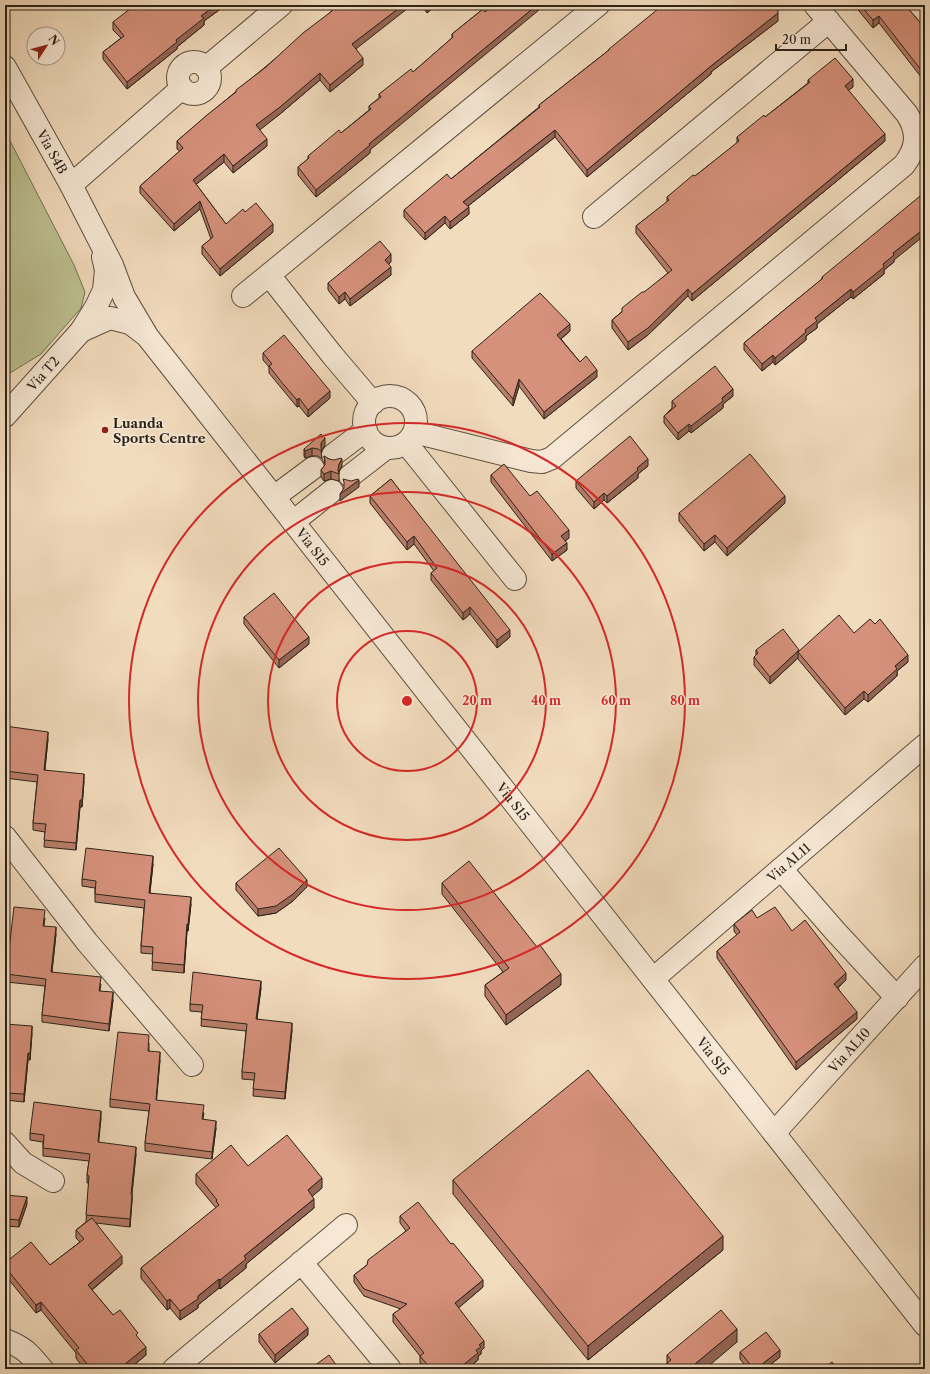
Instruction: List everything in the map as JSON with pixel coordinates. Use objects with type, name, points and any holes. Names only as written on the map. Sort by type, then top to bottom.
[{"type":"street","points":[[71,185],[182,88],[196,94],[204,90],[208,86],[210,77],[206,68],[281,5]]},
{"type":"street","points":[[242,296],[598,5]]},
{"type":"street","points":[[350,476],[402,441],[416,418],[414,411],[405,400],[392,396],[385,396],[378,399],[368,407],[364,418],[366,430],[370,438],[377,445],[402,441],[531,461],[542,462],[552,458],[904,165],[913,152],[915,142],[912,123],[907,114],[822,13],[594,218]]},
{"type":"street","name":"Via S4B","points":[[5,67],[71,185],[112,265],[124,297],[148,336]]},
{"type":"street","name":"Via S4B","points":[[81,331],[96,307],[104,290],[106,270],[98,239]]},
{"type":"street","points":[[269,275],[333,356],[373,403]]},
{"type":"street","name":"Via S15","points":[[81,331],[110,318],[130,324],[148,336],[925,1325]]},
{"type":"street","name":"Via T2","points":[[5,416],[81,331]]},
{"type":"street","points":[[333,455],[366,430]]},
{"type":"street","points":[[402,441],[515,579]]},
{"type":"street","points":[[274,497],[313,468]]},
{"type":"street","points":[[293,522],[332,491]]},
{"type":"street","name":"Via AL11","points":[[653,979],[925,745]]},
{"type":"street","points":[[5,837],[87,942],[192,1065]]},
{"type":"street","points":[[781,869],[835,931],[897,998]]},
{"type":"street","name":"Via AL10","points":[[774,1132],[925,966]]},
{"type":"street","points":[[5,1143],[23,1163],[53,1181]]},
{"type":"street","points":[[174,1369],[346,1225]]},
{"type":"street","points":[[301,1262],[390,1369]]},
{"type":"street","points":[[5,1340],[16,1344],[28,1352],[42,1369]]},
{"type":"green space","points":[[7,135],[74,265],[85,292],[81,308],[41,354],[5,376],[5,136]]},
{"type":"building","points":[[135,5],[155,5],[157,8],[161,5],[216,5],[201,16],[204,18],[176,40],[177,42],[127,82],[103,52],[124,36],[113,22]]},
{"type":"building","points":[[337,5],[403,5],[352,44],[363,58],[330,85],[320,73],[256,125],[267,139],[233,166],[224,154],[193,180],[226,224],[243,209],[245,212],[256,203],[273,224],[220,269],[202,246],[213,237],[200,201],[174,224],[140,186],[183,148],[177,141],[236,92],[236,90],[266,67],[303,33],[332,11],[332,9]]},
{"type":"building","points":[[493,5],[537,5],[369,144],[370,145],[316,190],[298,167],[309,158],[308,156],[339,130],[341,133],[371,109],[369,106],[381,97],[379,94],[411,69],[413,72],[453,37],[452,34],[483,9],[485,12]]},
{"type":"building","points":[[663,5],[777,5],[778,13],[711,66],[587,170],[555,130],[463,202],[469,207],[450,222],[445,216],[425,233],[404,210],[447,174],[451,179],[540,107],[539,105]]},
{"type":"building","points":[[860,5],[905,5],[925,28],[925,75],[879,16],[873,20]]},
{"type":"building","points":[[835,58],[853,79],[845,86],[885,134],[692,294],[688,289],[648,328],[628,342],[612,320],[622,312],[622,308],[672,270],[636,226],[669,200],[667,197],[693,175],[695,176],[739,141],[737,137],[764,115],[765,117],[810,82],[808,80]]},
{"type":"building","points":[[925,192],[925,228],[893,253],[894,255],[883,264],[884,267],[853,292],[851,289],[815,318],[817,321],[805,330],[806,332],[775,358],[773,355],[762,364],[744,343]]},
{"type":"building","points":[[380,241],[391,254],[385,260],[391,267],[350,299],[345,292],[339,297],[328,283]]},
{"type":"building","points":[[540,293],[570,324],[557,335],[580,362],[586,356],[597,370],[544,412],[519,379],[513,399],[472,351]]},
{"type":"building","points":[[284,335],[330,391],[308,410],[299,398],[297,400],[283,384],[269,366],[272,364],[263,353]]},
{"type":"building","points":[[715,366],[733,389],[722,398],[723,401],[691,426],[689,424],[678,433],[664,416],[676,406],[672,401]]},
{"type":"building","points":[[321,434],[325,438],[321,443],[322,452],[318,449],[312,448],[305,451],[304,449]]},
{"type":"building","points":[[630,436],[648,459],[637,468],[638,470],[607,496],[604,493],[594,502],[576,481]]},
{"type":"building","points":[[750,454],[785,496],[727,548],[715,535],[704,544],[679,513]]},
{"type":"building","points":[[324,456],[334,460],[342,459],[339,464],[339,474],[331,471],[324,474],[321,470],[325,465]]},
{"type":"building","points":[[504,464],[530,496],[537,491],[569,530],[561,536],[567,543],[552,554],[491,475]]},
{"type":"building","points":[[343,479],[351,481],[359,480],[340,494],[344,488]]},
{"type":"building","points":[[391,479],[510,630],[497,640],[470,607],[463,613],[431,573],[437,568],[414,536],[407,542],[370,496]]},
{"type":"building","points":[[274,593],[309,637],[279,660],[244,617]]},
{"type":"building","points":[[839,615],[854,633],[870,619],[875,624],[880,619],[908,655],[895,666],[897,669],[868,695],[864,691],[845,708],[798,652]]},
{"type":"building","points":[[783,629],[799,650],[770,677],[754,657],[758,653],[756,650]]},
{"type":"building","points":[[5,726],[48,732],[44,770],[84,774],[76,843],[44,840],[46,824],[33,823],[38,775],[5,771]]},
{"type":"building","points":[[86,848],[153,856],[149,893],[191,897],[187,924],[184,965],[152,962],[153,947],[141,946],[145,900],[95,894],[96,881],[82,879]]},
{"type":"building","points":[[279,848],[307,880],[293,894],[276,906],[258,909],[236,883]]},
{"type":"building","points":[[469,861],[537,947],[540,945],[561,974],[506,1015],[485,985],[509,968],[442,883]]},
{"type":"building","points":[[5,870],[7,870],[5,884]]},
{"type":"building","points":[[14,907],[45,910],[43,926],[56,927],[51,972],[101,977],[99,991],[113,992],[109,1024],[42,1015],[46,979],[6,974]]},
{"type":"building","points":[[775,907],[792,931],[805,920],[846,973],[834,984],[857,1012],[796,1062],[717,951],[740,932],[734,924],[752,910],[757,918]]},
{"type":"building","points":[[193,972],[261,981],[256,1019],[292,1023],[285,1092],[253,1089],[255,1073],[242,1072],[247,1024],[201,1019],[203,1005],[190,1004]]},
{"type":"building","points":[[5,1024],[32,1026],[24,1094],[5,1093]]},
{"type":"building","points":[[118,1032],[149,1035],[148,1051],[160,1052],[156,1100],[204,1105],[202,1119],[216,1121],[212,1152],[145,1143],[150,1104],[110,1099]]},
{"type":"building","points":[[588,1070],[723,1236],[588,1346],[453,1180]]},
{"type":"building","points":[[34,1102],[101,1111],[98,1142],[136,1147],[130,1219],[86,1215],[89,1176],[87,1175],[90,1154],[43,1148],[44,1135],[30,1133]]},
{"type":"building","points":[[287,1135],[322,1178],[308,1190],[314,1199],[244,1256],[246,1259],[198,1296],[198,1299],[180,1311],[170,1299],[167,1301],[141,1268],[219,1205],[216,1201],[217,1200],[196,1174],[231,1145],[248,1166]]},
{"type":"building","points":[[5,1195],[27,1197],[19,1220],[5,1219]]},
{"type":"building","points":[[418,1202],[451,1244],[453,1243],[483,1280],[455,1303],[484,1341],[479,1345],[481,1347],[476,1350],[478,1353],[458,1369],[431,1369],[420,1356],[424,1353],[393,1314],[407,1304],[364,1289],[354,1275],[367,1265],[368,1260],[410,1228],[400,1216]]},
{"type":"building","points":[[92,1218],[122,1256],[88,1285],[113,1315],[120,1310],[138,1333],[136,1335],[146,1347],[119,1369],[91,1369],[76,1350],[79,1348],[41,1302],[36,1305],[5,1267],[5,1263],[31,1242],[50,1265],[84,1239],[76,1230]]},
{"type":"building","points":[[292,1308],[308,1328],[275,1355],[259,1334]]},
{"type":"building","points":[[721,1310],[737,1329],[689,1369],[660,1369],[671,1360],[667,1355]]},
{"type":"building","points":[[766,1332],[780,1350],[754,1369],[740,1352]]},
{"type":"building","points":[[329,1355],[339,1369],[310,1369]]},
{"type":"building","points":[[832,1362],[838,1369],[823,1369]]},
{"type":"place","name":"Luanda Sports Centre","points":[[105,430]]}]
